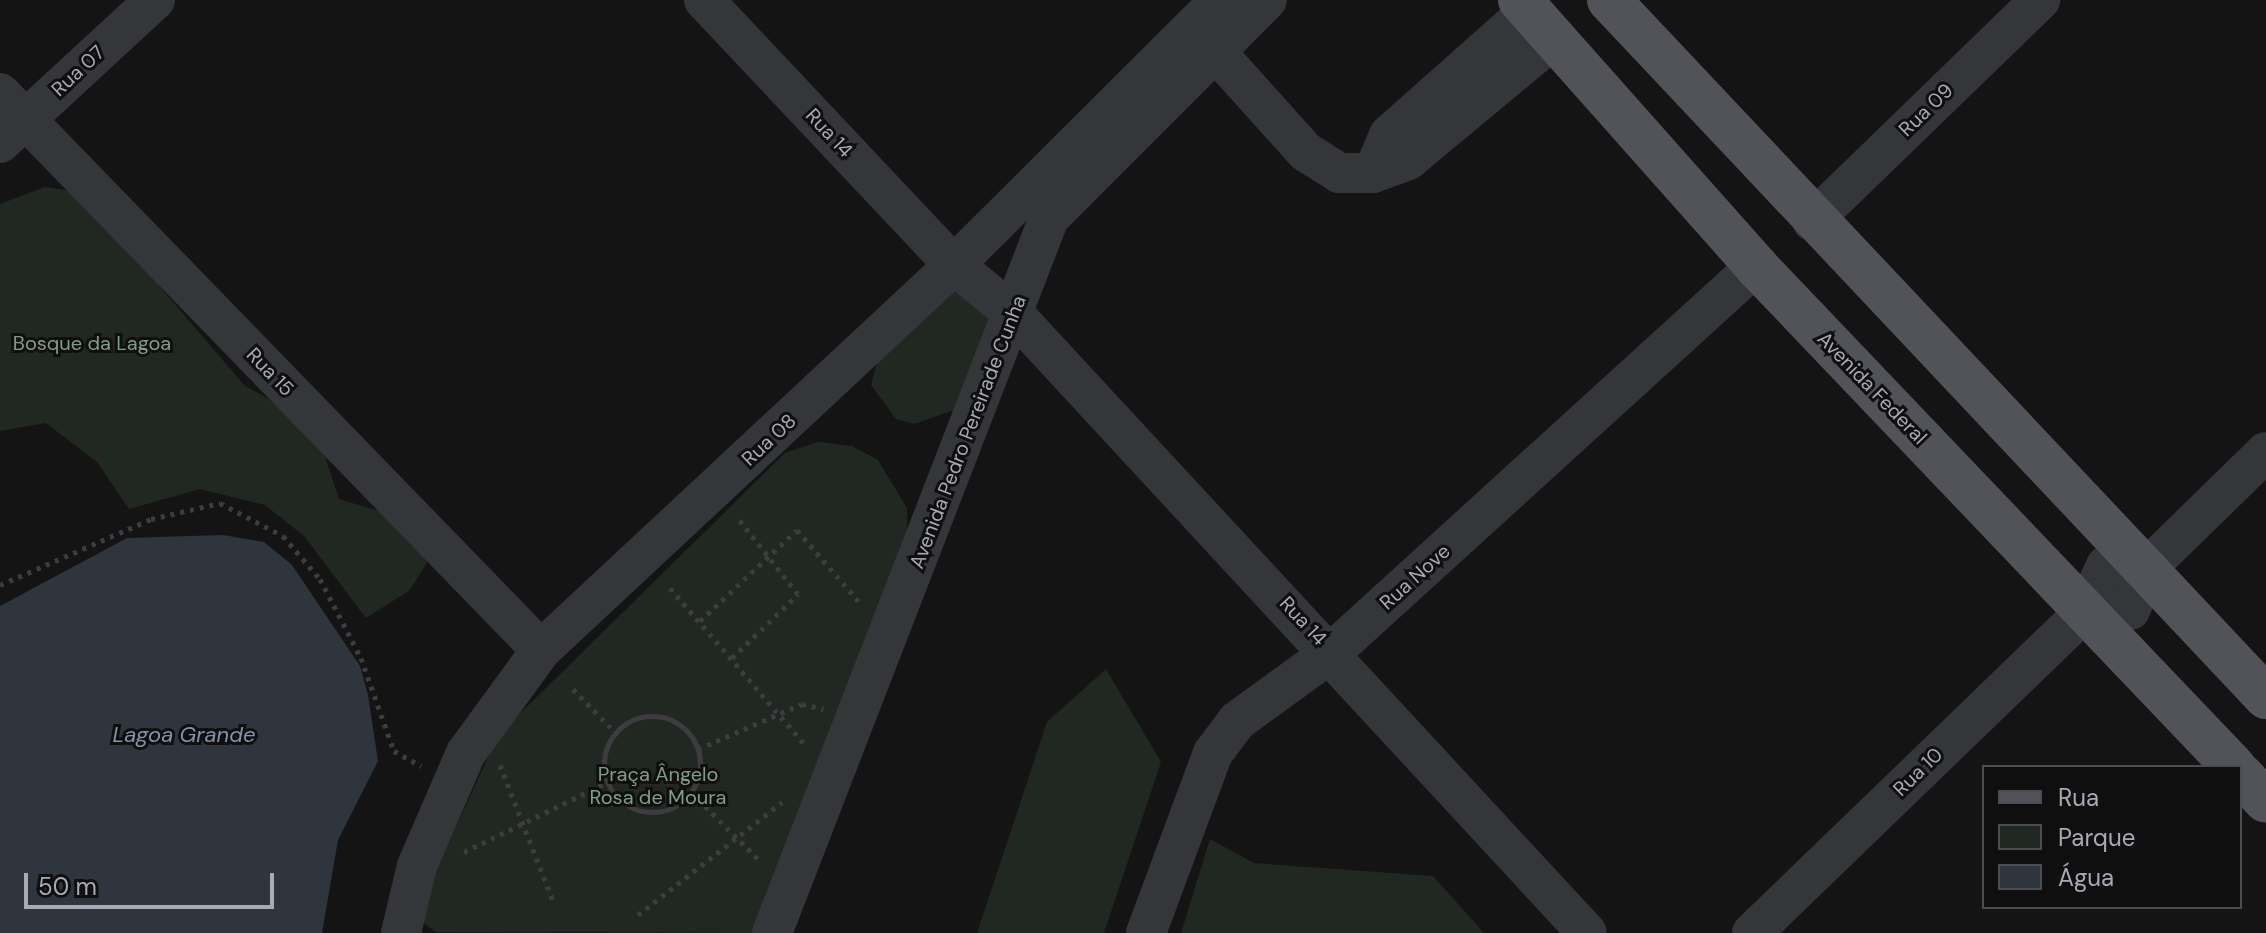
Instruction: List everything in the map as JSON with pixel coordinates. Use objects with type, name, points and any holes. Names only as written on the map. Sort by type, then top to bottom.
[{"type":"main road","points":[[1609,0],[1812,221],[2149,566],[2266,697]]},
{"type":"main road","name":"Avenida Federal","points":[[1535,16],[1756,266],[2232,765]]},
{"type":"main road","points":[[2242,776],[2266,801]]},
{"type":"street","name":"Rua 07","points":[[8,119],[155,0]]},
{"type":"street","name":"Rua 14","points":[[704,0],[954,265],[1014,314],[1332,652],[1587,933]]},
{"type":"street","name":"Rua 08","points":[[401,933],[417,866],[466,753],[541,650],[954,265],[1220,0]]},
{"type":"street","name":"Avenida Pedro Pereirade Cunha","points":[[772,933],[1049,218],[1267,0]]},
{"type":"street","name":"Rua 09","points":[[1812,221],[2040,0]]},
{"type":"street","points":[[1215,51],[1306,152],[1339,173],[1373,173],[1389,135],[1535,16]]},
{"type":"street","name":"Rua 15","points":[[8,119],[541,650]]},
{"type":"street","name":"Rua Nove","points":[[1146,933],[1213,753],[1237,721],[1332,652],[1756,266]]},
{"type":"street","points":[[2085,611],[2104,617],[2130,610],[2149,566],[2266,452]]},
{"type":"street","name":"Rua 10","points":[[1752,933],[2085,611]]},
{"type":"path","points":[[0,585],[151,519],[220,503],[283,536],[320,579],[361,658],[394,751],[453,784]]},
{"type":"path","points":[[732,658],[798,594],[737,517]]},
{"type":"path","points":[[700,621],[797,530],[868,611],[895,622]]},
{"type":"path","points":[[670,588],[782,713],[815,758]]},
{"type":"path","points":[[573,689],[616,733]]},
{"type":"path","points":[[698,749],[802,704],[832,712]]},
{"type":"path","points":[[659,716],[691,734],[698,749],[691,792],[664,810],[648,812],[620,800],[608,782],[604,755],[616,733],[634,719],[659,716]]},
{"type":"path","points":[[499,764],[528,823],[553,901]]},
{"type":"path","points":[[417,866],[528,823],[608,782]]},
{"type":"path","points":[[691,792],[770,871]]},
{"type":"path","points":[[638,915],[794,792]]},
{"type":"green space","name":"Bosque da Lagoa","points":[[45,187],[79,192],[244,385],[315,426],[339,499],[389,514],[429,559],[410,590],[366,618],[304,536],[265,505],[200,489],[129,509],[97,462],[46,423],[0,431],[0,204]]},
{"type":"green space","points":[[953,286],[992,315],[954,410],[914,424],[896,419],[871,385],[878,358]]},
{"type":"green space","name":"Praça Ângelo Rosa de Moura","points":[[818,442],[852,446],[878,460],[907,508],[907,543],[760,933],[435,932],[424,923],[421,904],[498,735],[785,453]]},
{"type":"green space","points":[[1106,669],[1161,762],[1104,933],[977,933],[1047,722]]},
{"type":"green space","points":[[1210,839],[1254,863],[1433,876],[1484,933],[1181,933]]},
{"type":"water","name":"Lagoa Grande","points":[[223,535],[264,542],[292,565],[360,666],[368,695],[378,761],[338,840],[322,933],[0,933],[0,606],[127,538]]}]
